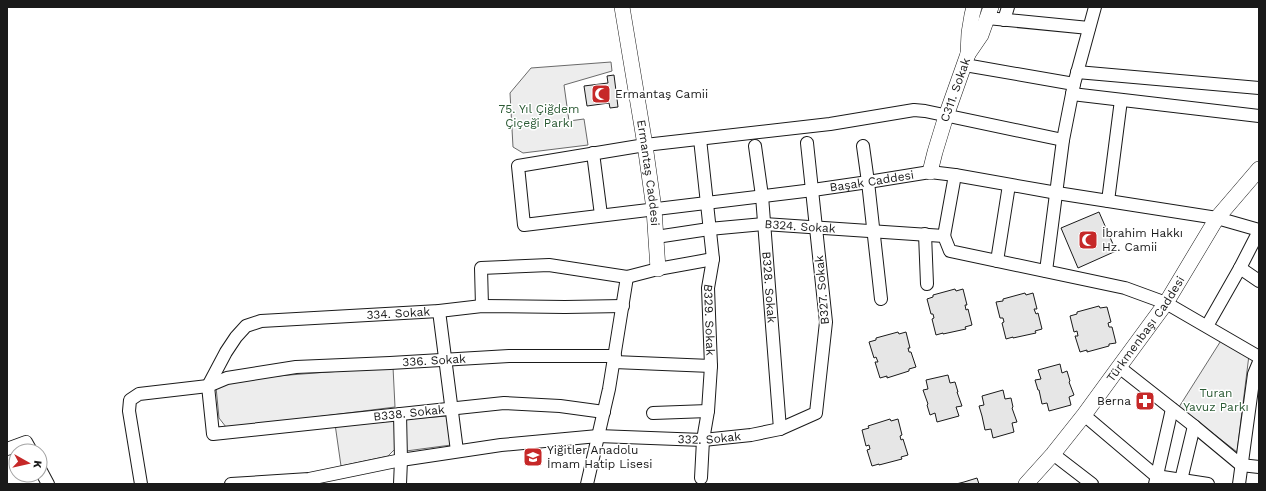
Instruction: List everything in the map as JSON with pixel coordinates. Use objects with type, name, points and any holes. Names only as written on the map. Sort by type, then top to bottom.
[{"type":"main road","name":"Ermantaş Caddesi","points":[[622,7],[654,209],[658,269]]},
{"type":"main road","name":"C311. Sokak","points":[[930,172],[946,116],[967,59],[974,7]]},
{"type":"main road","points":[[967,59],[981,35],[989,13]]},
{"type":"main road","name":"Türkmenbaşı Caddesi","points":[[1026,484],[1053,454],[1084,415],[1166,303],[1218,218],[1259,169]]},
{"type":"street","points":[[1004,20],[1008,7]]},
{"type":"street","points":[[1046,271],[1063,140],[1077,72],[1095,7]]},
{"type":"street","points":[[989,13],[1004,20],[1089,28]]},
{"type":"street","points":[[967,59],[1073,89],[1121,100],[1259,116]]},
{"type":"street","points":[[1077,72],[1259,88]]},
{"type":"street","points":[[1108,201],[1121,100]]},
{"type":"street","points":[[601,215],[593,153],[700,138],[830,124],[914,110],[925,110],[946,116],[1063,140]]},
{"type":"street","name":"B329. Sokak","points":[[700,138],[713,258],[708,288],[711,366],[708,411],[703,440],[701,478]]},
{"type":"street","name":"B327. Sokak","points":[[807,143],[826,322],[816,413]]},
{"type":"street","name":"B328. Sokak","points":[[755,146],[762,196],[780,428]]},
{"type":"street","points":[[863,146],[881,299]]},
{"type":"street","name":"Başak Caddesi","points":[[593,153],[518,166],[524,225],[813,190],[930,172],[1218,218],[1259,230]]},
{"type":"street","points":[[955,175],[944,236],[950,251],[1125,288],[1166,303],[1259,357]]},
{"type":"street","points":[[997,261],[1009,184]]},
{"type":"street","name":"B324. Sokak","points":[[656,237],[710,229],[764,224],[944,236]]},
{"type":"street","points":[[1207,326],[1240,268],[1259,230]]},
{"type":"street","points":[[925,234],[927,284]]},
{"type":"street","points":[[482,306],[481,268],[549,265],[627,277],[713,258]]},
{"type":"street","points":[[1240,268],[1259,281]]},
{"type":"street","points":[[587,484],[615,359],[627,277]]},
{"type":"street","name":"334. Sokak","points":[[208,386],[226,352],[236,337],[246,326],[261,321],[439,311],[482,306],[623,306]]},
{"type":"street","points":[[439,311],[457,451]]},
{"type":"street","name":"336. Sokak","points":[[141,484],[128,411],[130,400],[139,394],[208,386],[227,378],[296,367],[509,356],[615,359],[711,366]]},
{"type":"street","points":[[1239,484],[1254,412],[1254,374],[1259,362]]},
{"type":"street","points":[[1119,367],[1242,465],[1259,468]]},
{"type":"street","name":"B338. Sokak","points":[[208,386],[213,434],[504,403],[560,406],[604,412]]},
{"type":"street","points":[[1156,480],[1172,409]]},
{"type":"street","points":[[653,413],[708,411]]},
{"type":"street","name":"332. Sokak","points":[[231,484],[309,479],[401,460],[501,445],[598,436],[703,440],[751,435],[780,428],[816,413]]},
{"type":"street","points":[[400,414],[400,484]]},
{"type":"street","points":[[1084,415],[1156,480],[1181,480],[1208,484]]},
{"type":"street","points":[[1181,480],[1194,426]]},
{"type":"street","points":[[1053,454],[1092,484]]},
{"type":"green space","name":"75. Yıl Çiğdem Çiçeği Parkı","points":[[611,62],[612,71],[564,85],[569,121],[584,119],[588,145],[523,153],[513,147],[510,93],[531,68]]},
{"type":"green space","name":"Turan Yavuz Parkı","points":[[1222,339],[1249,355],[1237,452],[1179,407]]},
{"type":"green space","points":[[393,367],[395,407],[237,427],[226,427],[219,418],[216,387],[225,380]]},
{"type":"green space","points":[[448,416],[451,445],[406,451],[406,419]]},
{"type":"green space","points":[[395,421],[396,448],[388,456],[341,466],[335,424]]},
{"type":"building","name":"Ermantaş Camii","points":[[614,75],[618,107],[610,108],[609,103],[587,106],[584,86],[608,83],[607,76]]},
{"type":"building","name":"İbrahim Hakkı Hz. Camii","points":[[1099,212],[1116,251],[1078,268],[1061,228]]},
{"type":"building","points":[[955,289],[956,291],[963,289],[967,305],[965,305],[966,310],[968,309],[972,325],[965,327],[966,329],[936,335],[932,319],[934,318],[933,314],[931,314],[927,299],[933,297],[933,295]]},
{"type":"building","points":[[1025,293],[1026,295],[1033,293],[1037,309],[1034,309],[1036,314],[1038,313],[1042,329],[1035,331],[1036,333],[1006,339],[1002,323],[1004,322],[1003,318],[1000,318],[996,302]]},
{"type":"building","points":[[1099,306],[1100,308],[1107,307],[1111,322],[1108,323],[1109,327],[1112,327],[1116,343],[1087,352],[1087,350],[1080,352],[1075,336],[1078,336],[1077,331],[1074,332],[1070,316],[1077,314],[1077,312]]},
{"type":"building","points":[[898,332],[899,334],[906,332],[910,348],[908,348],[909,352],[911,352],[916,367],[909,369],[909,371],[887,378],[887,376],[880,378],[875,362],[878,362],[876,357],[874,358],[869,342],[876,340],[876,338]]},
{"type":"building","points":[[1060,364],[1062,373],[1067,371],[1074,395],[1069,397],[1071,405],[1049,411],[1047,403],[1042,404],[1035,380],[1041,379],[1038,370]]},
{"type":"building","points":[[948,375],[950,383],[955,382],[962,406],[956,407],[959,416],[937,422],[935,413],[930,415],[923,390],[928,389],[926,380]]},
{"type":"building","points":[[1003,390],[1005,399],[1011,398],[1012,408],[1017,422],[1012,423],[1014,432],[993,438],[991,429],[985,430],[979,406],[984,405],[982,396]]},
{"type":"building","points":[[890,419],[891,421],[898,419],[902,435],[900,436],[901,440],[903,439],[908,455],[901,457],[902,459],[872,466],[867,450],[870,449],[869,445],[866,446],[862,430],[869,428],[868,426]]},
{"type":"building","points":[[977,478],[979,484],[956,484],[964,482]]},
{"type":"place","name":"Ermantaş Camii","points":[[601,94]]},
{"type":"place","name":"İbrahim Hakkı Hz. Camii","points":[[1088,240]]},
{"type":"place","name":"Berna","points":[[1145,401]]},
{"type":"place","name":"Yiğitler Anadolu İmam Hatip Lisesi","points":[[533,457]]}]
